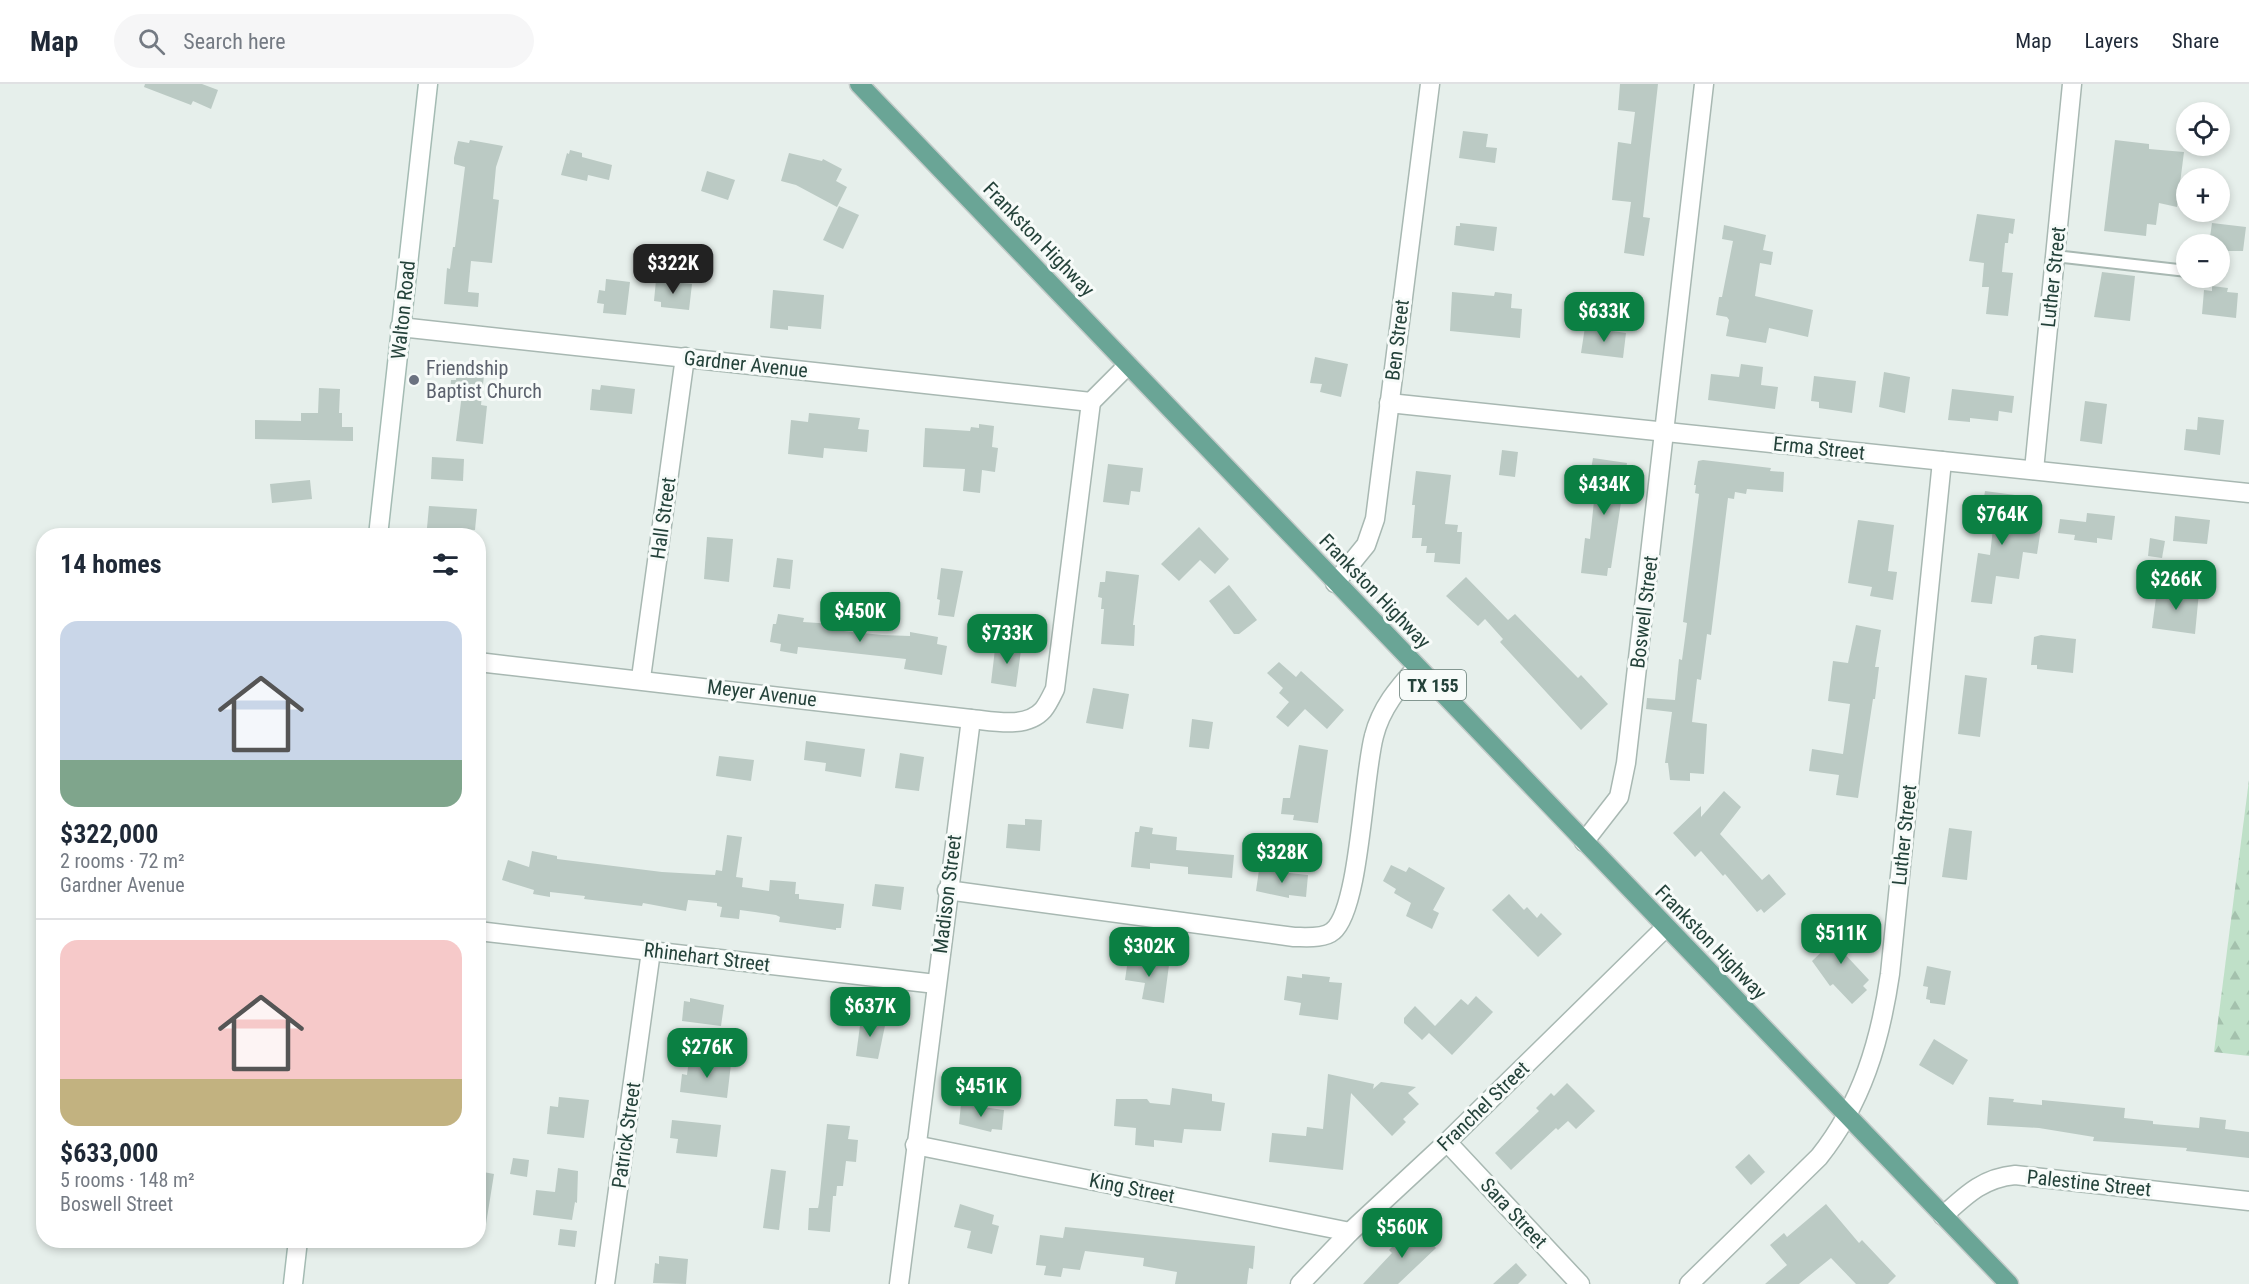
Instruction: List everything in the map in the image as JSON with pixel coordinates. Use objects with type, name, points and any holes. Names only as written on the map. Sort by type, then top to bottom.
[{"type":"main road","name":"Frankston Highway","points":[[859,84],[2008,1284]]},
{"type":"street","name":"Walton Road","points":[[379,528],[428,84]]},
{"type":"street","name":"Ben Street","points":[[1335,583],[1360,554],[1372,533],[1430,84]]},
{"type":"street","name":"Boswell Street","points":[[1584,842],[1612,808],[1622,784],[1704,84]]},
{"type":"street","name":"Luther Street","points":[[2034,470],[2072,84]]},
{"type":"street","name":"Gardner Avenue","points":[[400,327],[1091,402]]},
{"type":"street","name":"Hall Street","points":[[641,678],[685,357]]},
{"type":"street","points":[[1091,402],[1128,365]]},
{"type":"street","name":"Meyer Avenue","points":[[486,663],[641,678],[1007,723],[1026,721],[1043,711],[1055,689],[1091,402]]},
{"type":"street","name":"Erma Street","points":[[1389,403],[2249,493]]},
{"type":"street","name":"Luther Street","points":[[1689,1284],[1819,1157],[1848,1117],[1875,1051],[1886,1005],[1942,461]]},
{"type":"street","points":[[947,890],[1294,937],[1314,937],[1332,933],[1344,919],[1351,890],[1374,736],[1390,700],[1417,667]]},
{"type":"street","name":"Madison Street","points":[[899,1284],[947,890],[971,719]]},
{"type":"street","name":"Franchel Street","points":[[1300,1284],[1350,1232],[1447,1142],[1666,927]]},
{"type":"street","name":"Rhinehart Street","points":[[486,932],[936,984]]},
{"type":"street","name":"Patrick Street","points":[[605,1284],[651,951]]},
{"type":"street","name":"Sara Street","points":[[1447,1142],[1580,1284]]},
{"type":"street","name":"King Street","points":[[915,1145],[1350,1232]]},
{"type":"street","name":"Palestine Street","points":[[1942,1216],[1976,1186],[2001,1177],[2015,1175],[2249,1201]]},
{"type":"street","points":[[293,1284],[297,1248]]},
{"type":"lane","points":[[2055,256],[2176,270]]},
{"type":"green space","points":[[2249,780],[2249,1056],[2214,1052]]},
{"type":"building","points":[[145,84],[202,84],[218,90],[211,109],[193,101],[191,105],[144,87]]},
{"type":"building","points":[[1620,84],[1658,84],[1643,217],[1650,218],[1644,256],[1624,253],[1631,202],[1612,200],[1618,142],[1631,144],[1635,112],[1618,110]]},
{"type":"building","points":[[1463,131],[1488,134],[1486,147],[1497,148],[1495,163],[1459,158]]},
{"type":"building","points":[[470,140],[503,146],[496,167],[493,199],[499,200],[492,263],[471,261],[468,292],[479,293],[478,307],[444,304],[447,268],[450,269],[453,247],[455,247],[465,167],[454,164],[454,158],[458,141],[469,143]]},
{"type":"building","points":[[2115,140],[2149,144],[2149,149],[2176,151],[2176,156],[2183,156],[2182,168],[2176,168],[2176,207],[2159,203],[2156,225],[2147,224],[2146,236],[2104,231]]},
{"type":"building","points":[[570,150],[582,153],[582,157],[612,165],[609,180],[588,175],[587,181],[561,175],[567,153],[569,154]]},
{"type":"building","points":[[789,153],[822,161],[823,159],[842,169],[836,181],[847,187],[837,207],[796,185],[781,181]]},
{"type":"building","points":[[707,171],[735,180],[728,200],[701,191]]},
{"type":"building","points":[[839,206],[859,215],[843,249],[823,240]]},
{"type":"building","points":[[1977,214],[2015,219],[2013,234],[2009,233],[2008,243],[2005,243],[2002,272],[2013,273],[2008,316],[1986,314],[1989,287],[1982,287],[1984,263],[1969,261]]},
{"type":"building","points":[[1460,223],[1497,227],[1494,251],[1454,245],[1456,226],[1460,226]]},
{"type":"building","points":[[2212,223],[2246,227],[2243,251],[2230,251],[2230,234],[2210,234]]},
{"type":"building","points":[[1724,225],[1766,235],[1763,250],[1773,252],[1771,265],[1760,263],[1755,296],[1813,310],[1808,337],[1769,328],[1766,343],[1726,336],[1729,320],[1727,317],[1716,315],[1719,297],[1722,297],[1733,241],[1722,239]]},
{"type":"building","points":[[2102,272],[2135,276],[2130,321],[2094,317]]},
{"type":"building","points":[[606,279],[630,282],[626,315],[603,313],[604,304],[597,303],[599,290],[605,291]]},
{"type":"building","points":[[656,280],[692,284],[689,310],[661,307],[661,302],[654,301]]},
{"type":"building","points":[[2212,288],[2228,288],[2227,292],[2238,293],[2236,318],[2202,314],[2204,290],[2212,291]]},
{"type":"building","points":[[773,290],[824,295],[821,329],[788,326],[788,330],[770,328]]},
{"type":"building","points":[[1452,292],[1494,296],[1495,292],[1512,294],[1511,308],[1522,309],[1520,338],[1450,331]]},
{"type":"building","points":[[1585,327],[1626,333],[1623,358],[1581,353]]},
{"type":"building","points":[[1315,357],[1348,364],[1341,397],[1320,392],[1322,384],[1310,383]]},
{"type":"building","points":[[458,362],[485,365],[481,405],[487,406],[483,444],[456,441],[462,394],[450,393],[451,380],[456,380]]},
{"type":"building","points":[[1741,364],[1763,367],[1761,385],[1778,387],[1775,409],[1708,400],[1711,374],[1739,377]]},
{"type":"building","points":[[1884,372],[1910,377],[1905,413],[1879,407]]},
{"type":"building","points":[[1814,376],[1856,381],[1852,413],[1819,408],[1819,402],[1811,401]]},
{"type":"building","points":[[601,385],[635,389],[632,414],[590,410],[592,389],[600,390]]},
{"type":"building","points":[[319,388],[340,389],[339,413],[342,413],[342,427],[353,427],[353,441],[255,439],[255,420],[301,421],[301,413],[318,413]]},
{"type":"building","points":[[1952,389],[2014,396],[2012,413],[1999,411],[1998,421],[1970,418],[1970,422],[1948,420]]},
{"type":"building","points":[[2085,401],[2107,404],[2102,444],[2080,441]]},
{"type":"building","points":[[809,413],[860,418],[858,429],[869,430],[867,452],[824,448],[823,458],[788,454],[791,420],[808,422]]},
{"type":"building","points":[[2198,417],[2224,420],[2220,455],[2184,450],[2186,429],[2197,430]]},
{"type":"building","points":[[979,424],[994,426],[992,447],[998,448],[995,472],[982,470],[980,493],[963,491],[965,469],[923,467],[925,428],[970,431],[971,427],[979,428]]},
{"type":"building","points":[[1502,450],[1518,452],[1515,477],[1499,475]]},
{"type":"building","points":[[432,457],[464,459],[463,481],[431,479]]},
{"type":"building","points":[[1593,458],[1627,463],[1611,568],[1608,568],[1607,576],[1581,573],[1585,538],[1590,539],[1596,482],[1589,481]]},
{"type":"building","points":[[1698,461],[1771,468],[1770,471],[1784,472],[1783,492],[1747,489],[1746,494],[1735,492],[1734,499],[1728,498],[1711,635],[1707,634],[1701,680],[1697,679],[1692,722],[1707,724],[1704,774],[1690,773],[1690,781],[1670,780],[1668,763],[1665,763],[1672,712],[1646,709],[1647,698],[1675,700],[1679,659],[1682,660],[1687,623],[1683,622],[1699,494],[1695,493],[1696,485],[1694,485]]},
{"type":"building","points":[[1108,464],[1143,468],[1140,492],[1131,491],[1129,505],[1103,502]]},
{"type":"building","points":[[1416,471],[1451,475],[1445,524],[1458,525],[1457,532],[1462,532],[1460,564],[1434,562],[1435,553],[1426,553],[1427,546],[1421,546],[1422,538],[1412,538],[1415,505],[1412,505]]},
{"type":"building","points":[[310,480],[312,499],[272,503],[270,484]]},
{"type":"building","points":[[1985,491],[2015,495],[2011,524],[2041,528],[2037,554],[2023,552],[2019,579],[1996,576],[1992,604],[1971,602],[1978,553],[1990,555],[1993,528],[1984,526],[1985,517],[1981,516]]},
{"type":"building","points":[[429,506],[477,509],[475,528],[427,528]]},
{"type":"building","points":[[2087,513],[2115,516],[2112,540],[2097,538],[2097,543],[2074,540],[2075,535],[2058,533],[2060,519],[2086,522]]},
{"type":"building","points":[[2175,516],[2210,520],[2207,544],[2173,541]]},
{"type":"building","points":[[1858,520],[1894,525],[1888,571],[1897,572],[1893,600],[1870,596],[1872,587],[1848,583]]},
{"type":"building","points":[[1199,527],[1229,559],[1215,574],[1200,560],[1179,581],[1161,564]]},
{"type":"building","points":[[707,537],[733,539],[729,582],[704,579]]},
{"type":"building","points":[[2150,538],[2165,541],[2162,558],[2148,556]]},
{"type":"building","points":[[777,558],[793,560],[790,589],[773,587]]},
{"type":"building","points":[[941,568],[963,571],[954,617],[938,615],[940,600],[937,599]]},
{"type":"building","points":[[1106,571],[1139,575],[1133,625],[1135,625],[1134,646],[1101,644],[1104,609],[1101,609],[1102,598],[1098,597],[1100,582],[1105,582]]},
{"type":"building","points":[[1466,577],[1508,620],[1515,614],[1578,678],[1581,675],[1608,704],[1581,730],[1500,642],[1503,639],[1485,619],[1478,626],[1446,596]]},
{"type":"building","points":[[1229,585],[1257,620],[1239,634],[1234,634],[1209,601]]},
{"type":"building","points":[[2174,589],[2199,592],[2195,634],[2152,628],[2157,590],[2174,592]]},
{"type":"building","points":[[778,614],[804,618],[803,622],[834,624],[834,630],[910,636],[910,632],[938,637],[937,644],[947,646],[942,675],[904,669],[906,659],[798,647],[797,654],[780,651],[781,644],[770,642],[773,624],[776,624]]},
{"type":"building","points":[[1856,625],[1881,630],[1875,667],[1879,667],[1875,699],[1873,699],[1858,798],[1836,795],[1839,775],[1809,771],[1812,749],[1843,754],[1850,704],[1828,701],[1833,661],[1848,663]]},
{"type":"building","points":[[2041,635],[2076,639],[2073,673],[2037,669],[2037,665],[2031,665],[2034,637]]},
{"type":"building","points":[[1006,641],[1022,643],[1016,687],[991,683],[995,649],[1004,650]]},
{"type":"building","points":[[1279,662],[1296,677],[1301,671],[1344,710],[1327,729],[1305,709],[1288,727],[1276,717],[1289,702],[1279,693],[1283,688],[1267,673]]},
{"type":"building","points":[[1965,675],[1987,678],[1980,737],[1958,734]]},
{"type":"building","points":[[1093,688],[1129,694],[1123,729],[1086,723]]},
{"type":"building","points":[[1192,719],[1213,722],[1209,749],[1189,747]]},
{"type":"building","points":[[806,741],[865,749],[861,777],[825,771],[826,763],[804,760]]},
{"type":"building","points":[[1299,745],[1328,750],[1318,823],[1293,820],[1294,815],[1281,814],[1283,798],[1290,798]]},
{"type":"building","points":[[900,753],[924,757],[919,791],[895,788]]},
{"type":"building","points":[[719,756],[754,760],[751,781],[716,776]]},
{"type":"building","points":[[1724,791],[1741,807],[1720,834],[1762,880],[1769,874],[1786,894],[1764,913],[1761,909],[1757,912],[1725,874],[1723,876],[1701,851],[1695,857],[1673,833],[1701,806],[1701,817]]},
{"type":"building","points":[[1025,819],[1042,820],[1040,851],[1006,848],[1008,824],[1025,825]]},
{"type":"building","points":[[1140,826],[1153,828],[1152,834],[1177,837],[1176,850],[1234,855],[1232,878],[1188,874],[1188,867],[1150,863],[1150,869],[1131,867],[1135,832],[1139,832]]},
{"type":"building","points":[[1949,828],[1972,831],[1967,880],[1942,877]]},
{"type":"building","points":[[727,835],[742,837],[736,877],[743,878],[742,887],[769,891],[770,880],[796,882],[795,894],[799,894],[799,899],[844,904],[841,928],[836,928],[836,930],[779,922],[780,917],[776,915],[740,910],[739,919],[720,917],[722,907],[717,906],[717,903],[688,900],[686,911],[643,903],[642,906],[584,899],[585,896],[550,892],[550,897],[533,894],[534,890],[502,880],[508,860],[529,867],[532,851],[557,856],[557,859],[662,872],[715,875],[716,870],[722,871]]},
{"type":"building","points":[[1391,865],[1406,872],[1409,867],[1445,888],[1433,910],[1439,913],[1432,929],[1406,916],[1411,903],[1394,893],[1396,889],[1383,881]]},
{"type":"building","points":[[1259,870],[1308,875],[1306,897],[1289,895],[1289,898],[1256,891]]},
{"type":"building","points":[[875,884],[904,887],[901,910],[872,906]]},
{"type":"building","points":[[1509,894],[1524,910],[1527,907],[1537,918],[1541,913],[1562,934],[1538,957],[1492,910]]},
{"type":"building","points":[[1839,920],[1855,936],[1841,950],[1869,980],[1863,986],[1867,990],[1852,1004],[1833,984],[1830,986],[1812,961],[1832,942],[1824,934]]},
{"type":"building","points":[[1128,959],[1169,965],[1164,1003],[1142,999],[1145,983],[1125,980]]},
{"type":"building","points":[[1927,966],[1951,971],[1945,1005],[1930,1003],[1930,1000],[1926,999],[1928,987],[1923,986]]},
{"type":"building","points":[[1302,974],[1330,977],[1329,982],[1342,983],[1338,1020],[1299,1015],[1301,1003],[1284,1000],[1287,976],[1302,978]]},
{"type":"building","points":[[1476,996],[1493,1012],[1452,1055],[1429,1033],[1422,1040],[1404,1023],[1404,1018],[1415,1006],[1435,1026],[1461,999],[1468,1005]]},
{"type":"building","points":[[690,998],[724,1005],[721,1026],[682,1021],[684,1001],[690,1002]]},
{"type":"building","points":[[861,1018],[886,1021],[878,1059],[856,1056]]},
{"type":"building","points":[[1934,1039],[1968,1060],[1953,1085],[1919,1065]]},
{"type":"building","points":[[689,1059],[731,1064],[727,1098],[680,1092],[682,1074],[687,1075]]},
{"type":"building","points":[[1328,1074],[1374,1084],[1373,1089],[1381,1082],[1416,1087],[1408,1093],[1419,1104],[1403,1119],[1406,1122],[1392,1136],[1351,1093],[1343,1170],[1269,1162],[1272,1133],[1306,1136],[1307,1127],[1323,1129]]},
{"type":"building","points":[[1567,1083],[1595,1111],[1576,1129],[1568,1121],[1558,1130],[1556,1128],[1511,1170],[1495,1153],[1539,1111],[1536,1108],[1551,1093],[1554,1096]]},
{"type":"building","points":[[1172,1088],[1212,1094],[1212,1101],[1225,1103],[1221,1131],[1184,1129],[1182,1143],[1154,1140],[1154,1147],[1135,1145],[1136,1128],[1114,1126],[1116,1099],[1147,1099],[1150,1103],[1170,1105]]},
{"type":"building","points":[[559,1097],[589,1100],[584,1138],[547,1134],[550,1106],[558,1107]]},
{"type":"building","points":[[1989,1097],[2042,1105],[2042,1100],[2125,1108],[2124,1118],[2153,1121],[2153,1124],[2199,1128],[2200,1117],[2226,1120],[2225,1129],[2249,1132],[2249,1158],[2186,1151],[2187,1148],[2093,1141],[2094,1137],[2039,1128],[1987,1125]]},
{"type":"building","points":[[961,1104],[1004,1110],[1002,1130],[992,1129],[991,1132],[959,1124]]},
{"type":"building","points":[[672,1120],[721,1125],[717,1157],[676,1153],[678,1139],[670,1138]]},
{"type":"building","points":[[827,1124],[850,1126],[848,1139],[858,1140],[856,1162],[846,1161],[843,1186],[837,1186],[836,1196],[833,1196],[830,1232],[808,1230],[809,1208],[818,1208],[819,1203]]},
{"type":"building","points":[[1749,1154],[1765,1172],[1751,1185],[1735,1167]]},
{"type":"building","points":[[513,1158],[529,1160],[527,1177],[510,1174]]},
{"type":"building","points":[[558,1168],[578,1171],[577,1203],[575,1202],[572,1220],[533,1215],[536,1190],[555,1192]]},
{"type":"building","points":[[771,1169],[786,1171],[779,1230],[763,1228]]},
{"type":"building","points":[[486,1172],[494,1174],[486,1224]]},
{"type":"building","points":[[960,1204],[994,1215],[992,1224],[999,1226],[992,1254],[967,1248],[971,1231],[954,1227]]},
{"type":"building","points":[[1826,1204],[1859,1243],[1862,1240],[1896,1276],[1888,1284],[1856,1284],[1831,1258],[1799,1284],[1765,1284],[1787,1265],[1770,1245],[1784,1233],[1787,1237]]},
{"type":"building","points":[[1065,1227],[1255,1246],[1253,1269],[1249,1268],[1247,1284],[1175,1284],[1177,1272],[1143,1266],[1144,1258],[1085,1251],[1080,1270],[1063,1268],[1061,1277],[1044,1275],[1046,1266],[1036,1265],[1040,1235],[1063,1238]]},
{"type":"building","points":[[560,1229],[577,1231],[575,1247],[558,1245]]},
{"type":"building","points":[[1417,1229],[1436,1248],[1398,1284],[1363,1284],[1392,1253],[1389,1250],[1406,1233],[1409,1236]]},
{"type":"building","points":[[659,1256],[688,1259],[686,1284],[653,1283],[655,1263],[659,1264]]},
{"type":"building","points":[[1516,1263],[1527,1275],[1518,1284],[1493,1284]]},
{"type":"place","name":"Friendship Baptist Church","points":[[414,380]]}]
